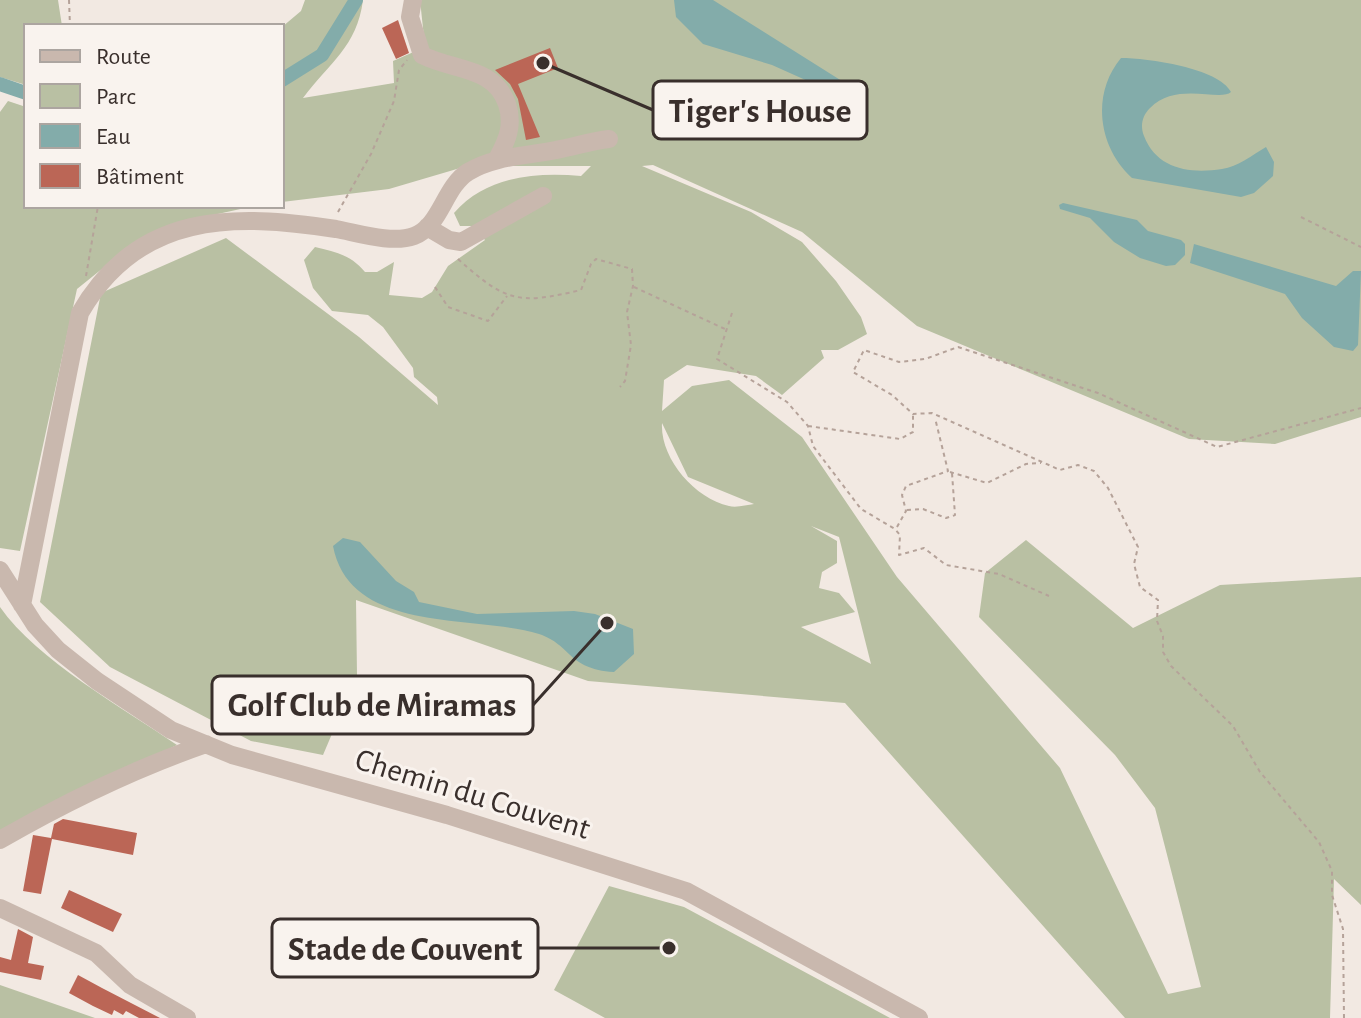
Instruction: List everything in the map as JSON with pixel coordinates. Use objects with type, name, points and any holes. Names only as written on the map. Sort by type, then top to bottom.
[{"type":"street","points":[[413,0],[410,17],[422,55],[480,74],[497,85],[511,120],[506,144],[497,159]]},
{"type":"street","points":[[22,605],[80,313],[96,284],[145,246],[185,227],[233,219],[285,222],[389,237],[414,236],[427,227],[466,173],[497,159],[609,139]]},
{"type":"street","points":[[427,227],[449,240],[461,242],[488,230],[543,196]]},
{"type":"street","name":"Chemin du Couvent","points":[[0,570],[22,605],[58,650],[97,681],[171,730],[232,755],[447,815],[686,891],[722,907],[919,1018]]},
{"type":"street","points":[[0,840],[59,806],[167,757],[206,744]]},
{"type":"street","points":[[0,908],[96,953],[130,985],[187,1018]]},
{"type":"path","points":[[69,0],[70,24]]},
{"type":"path","points":[[333,229],[342,202],[365,167],[383,128],[394,101],[399,70],[408,59],[422,55]]},
{"type":"path","points":[[85,282],[98,208]]},
{"type":"path","points":[[1301,217],[1361,247]]},
{"type":"path","points":[[449,240],[454,255],[497,292],[518,299],[581,290],[596,259],[632,269],[633,286],[627,312],[631,345],[625,381],[620,387]]},
{"type":"path","points":[[633,286],[725,329]]},
{"type":"path","points":[[435,287],[448,307],[488,321],[508,296]]},
{"type":"path","points":[[732,313],[717,359],[787,402],[808,426],[813,446],[861,509],[900,535],[899,555],[924,548],[946,565],[999,574],[1049,596]]},
{"type":"path","points":[[1344,1018],[1343,929],[1332,895],[1332,871],[1319,842],[1260,772],[1233,726],[1171,666],[1163,652],[1163,636],[1157,621],[1158,600],[1140,587],[1134,564],[1138,547],[1108,488],[1094,471],[1078,465],[1060,470],[1024,452],[1013,451],[935,417],[932,413],[913,414],[892,395],[853,372],[864,350],[899,362],[925,359],[958,347],[1098,393],[1217,447],[1317,423],[1361,408]]},
{"type":"path","points":[[808,426],[900,439],[913,432],[913,414]]},
{"type":"path","points":[[906,511],[923,509],[946,518],[955,515],[950,472],[935,417]]},
{"type":"path","points":[[895,529],[906,511],[902,495],[906,486],[950,472],[987,483],[1026,464],[1042,463]]},
{"type":"green space","points":[[0,0],[58,0],[62,24],[24,24],[24,84],[0,77]]},
{"type":"green space","points":[[305,0],[363,0],[355,30],[348,42],[303,98],[394,83],[393,61],[425,47],[420,0],[1361,0],[1361,417],[1275,444],[1189,439],[917,326],[802,232],[653,165],[642,166],[751,212],[802,242],[836,281],[861,317],[867,334],[838,350],[821,350],[824,358],[782,395],[756,376],[687,365],[664,380],[662,411],[692,386],[729,380],[802,437],[897,577],[1060,768],[1168,994],[1201,987],[1155,808],[1115,755],[979,617],[985,573],[1026,540],[1133,628],[1220,585],[1361,577],[1361,905],[1334,879],[1330,1018],[1125,1018],[845,703],[588,681],[356,600],[357,675],[323,755],[251,741],[110,667],[40,602],[101,293],[226,238],[359,337],[438,405],[437,397],[414,377],[413,368],[383,327],[368,315],[332,311],[313,288],[304,260],[315,247],[349,258],[365,272],[377,272],[394,262],[389,295],[422,298],[432,292],[448,266],[485,240],[473,226],[460,226],[454,213],[467,201],[481,191],[513,179],[547,175],[581,176],[591,166],[467,166],[389,189],[284,202],[284,25],[301,11]],"holes":[[[662,423],[688,477],[754,504],[729,506],[703,495],[673,463],[663,436]],[[811,526],[839,537],[871,664],[801,627],[855,612],[839,593],[819,588],[822,572],[837,563],[837,541]]]},
{"type":"green space","points":[[8,101],[24,106],[24,208],[245,208],[177,223],[123,252],[77,289],[20,551],[0,548],[0,112]]},
{"type":"green space","points":[[0,607],[16,627],[58,664],[177,745],[0,831]]},
{"type":"green space","points":[[609,886],[684,907],[890,1018],[605,1018],[554,990]]},
{"type":"green space","points":[[0,985],[95,1018],[0,1018]]},
{"type":"water","points":[[674,0],[713,0],[853,88],[848,99],[772,65],[703,44],[676,17]]},
{"type":"water","points":[[1121,58],[1164,62],[1198,71],[1224,84],[1231,92],[1172,96],[1150,108],[1142,129],[1157,156],[1176,167],[1198,171],[1234,166],[1266,147],[1274,162],[1273,176],[1254,193],[1241,197],[1132,178],[1112,151],[1102,120],[1105,88]]},
{"type":"water","points":[[1063,203],[1137,220],[1148,231],[1181,240],[1185,244],[1185,255],[1175,265],[1166,266],[1140,258],[1114,242],[1090,218],[1060,209],[1059,205]]},
{"type":"water","points":[[1194,244],[1336,286],[1353,271],[1361,271],[1358,345],[1353,351],[1334,347],[1302,318],[1285,294],[1190,263]]},
{"type":"water","points":[[343,538],[360,542],[396,581],[414,592],[419,602],[477,614],[574,611],[595,614],[633,629],[634,654],[614,672],[599,670],[578,662],[558,644],[539,634],[418,616],[389,608],[363,594],[344,575],[333,546]]},
{"type":"building","points":[[398,20],[409,53],[396,59],[382,28]]},
{"type":"building","points":[[550,48],[558,68],[518,84],[540,137],[526,140],[518,99],[510,84],[495,70]]},
{"type":"building","points":[[63,819],[137,833],[133,855],[52,839],[41,894],[23,891],[33,835],[51,838],[54,824]]},
{"type":"building","points":[[69,890],[122,914],[113,932],[61,908]]},
{"type":"building","points":[[18,929],[33,937],[28,963],[44,966],[41,980],[0,972],[0,957],[11,960]]},
{"type":"building","points":[[78,975],[160,1018],[139,1018],[126,1011],[123,1015],[114,1010],[112,1015],[93,1006],[69,993]]},
{"type":"waterway","points":[[284,79],[322,55],[356,0]]},
{"type":"waterway","points":[[0,84],[24,92]]},
{"type":"place","name":"Tiger's House","points":[[543,63]]},
{"type":"place","name":"Golf Club de Miramas","points":[[607,623]]},
{"type":"place","name":"Stade de Couvent","points":[[669,948]]}]
